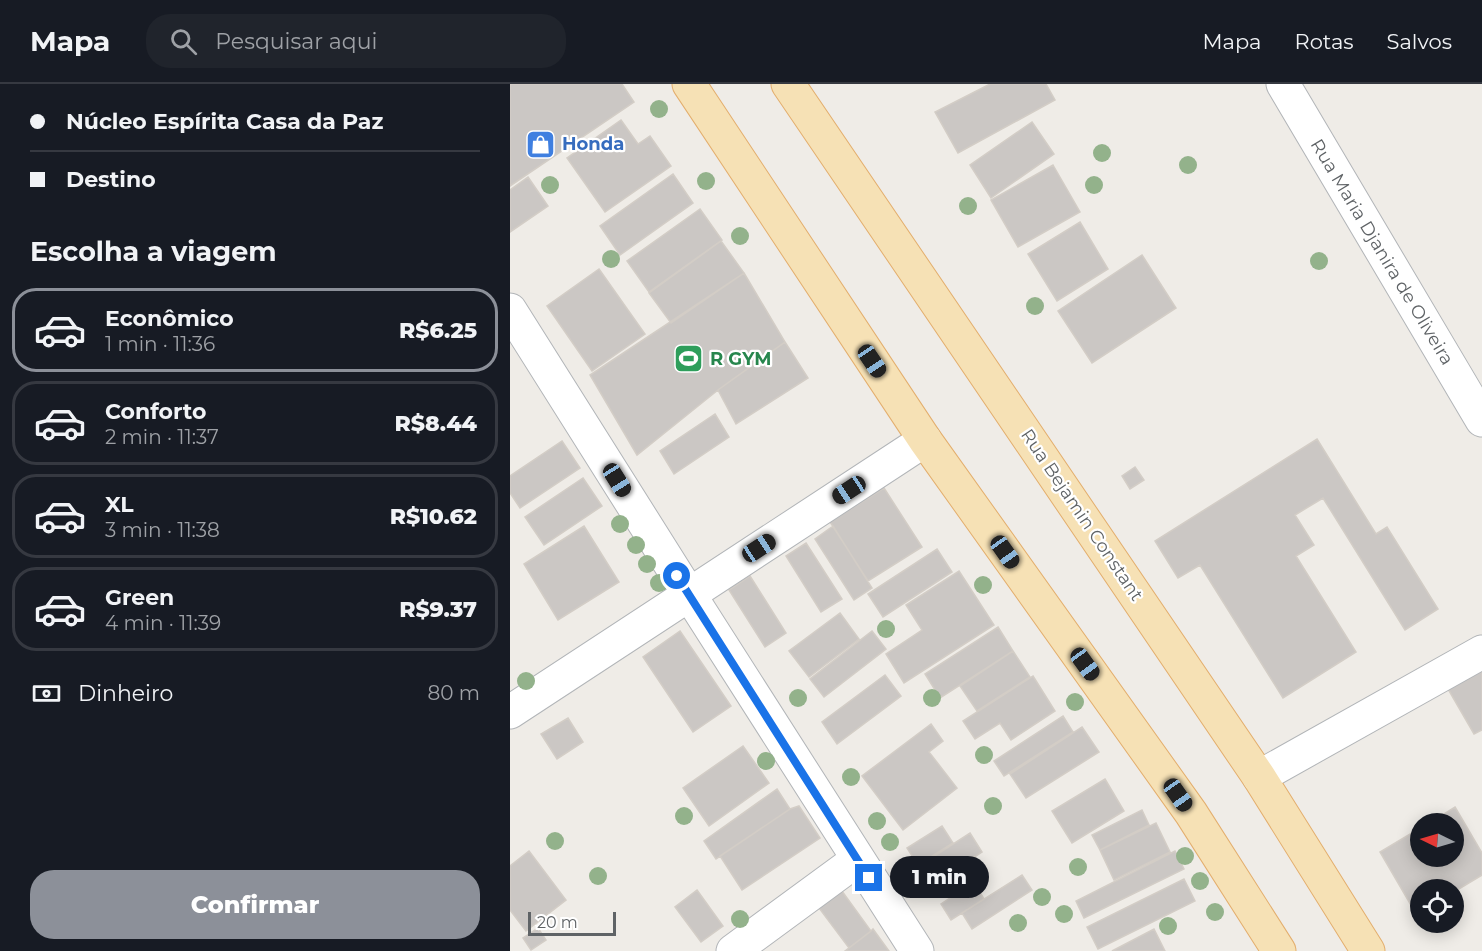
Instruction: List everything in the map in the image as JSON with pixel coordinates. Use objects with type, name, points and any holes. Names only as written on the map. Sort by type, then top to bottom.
[{"type":"main road","points":[[689,84],[925,440],[1191,813],[1279,951]]},
{"type":"main road","name":"Rua Bejamin Constant","points":[[788,84],[1259,777],[1368,951]]},
{"type":"street","name":"Rua Maria Djanira de Oliveira","points":[[1283,84],[1482,420]]},
{"type":"street","points":[[510,309],[857,860],[917,951]]},
{"type":"street","points":[[510,712],[925,440]]},
{"type":"street","points":[[1259,777],[1482,652]]},
{"type":"street","points":[[733,951],[857,860]]},
{"type":"building","name":"Honda","points":[[510,84],[622,84],[634,102],[510,186]]},
{"type":"building","points":[[990,84],[1046,84],[1055,100],[958,153],[935,112]]},
{"type":"building","points":[[621,120],[638,144],[650,136],[671,166],[605,212],[567,158]]},
{"type":"building","points":[[1032,122],[1054,154],[991,198],[970,165]]},
{"type":"building","points":[[1053,165],[1080,212],[1018,247],[991,200]]},
{"type":"building","points":[[673,174],[693,203],[620,255],[600,226]]},
{"type":"building","points":[[528,177],[548,206],[510,232],[510,190]]},
{"type":"building","points":[[700,209],[722,240],[649,292],[627,261]]},
{"type":"building","points":[[1080,222],[1108,269],[1057,301],[1028,254]]},
{"type":"building","points":[[721,241],[744,273],[671,323],[649,293]]},
{"type":"building","points":[[1142,255],[1176,308],[1092,363],[1058,311]]},
{"type":"building","points":[[599,269],[645,334],[592,371],[547,306]]},
{"type":"building","name":"R GYM","points":[[744,273],[785,342],[718,390],[637,455],[590,375]]},
{"type":"building","points":[[785,342],[808,378],[736,424],[718,390]]},
{"type":"building","points":[[715,414],[729,437],[674,474],[660,451]]},
{"type":"building","points":[[1317,439],[1376,534],[1387,527],[1438,609],[1405,630],[1323,498],[1295,515],[1314,545],[1296,556],[1356,652],[1283,698],[1200,565],[1178,578],[1155,541]]},
{"type":"building","points":[[562,441],[580,468],[520,508],[510,493],[510,476]]},
{"type":"building","points":[[1135,467],[1144,480],[1130,489],[1122,476]]},
{"type":"building","points":[[583,478],[602,506],[544,545],[525,517]]},
{"type":"building","points":[[884,488],[922,547],[868,581],[830,522]]},
{"type":"building","points":[[584,526],[619,582],[558,620],[524,564]]},
{"type":"building","points":[[833,526],[872,588],[854,600],[815,539]]},
{"type":"building","points":[[806,543],[842,599],[821,612],[786,556]]},
{"type":"building","points":[[937,549],[952,572],[883,617],[868,594]]},
{"type":"building","points":[[959,571],[994,625],[904,683],[886,654],[922,630],[906,605]]},
{"type":"building","points":[[750,576],[786,633],[765,647],[729,590]]},
{"type":"building","points":[[840,613],[859,639],[809,677],[789,651]]},
{"type":"building","points":[[998,627],[1013,651],[940,698],[925,674]]},
{"type":"building","points":[[680,631],[731,706],[693,732],[643,657]]},
{"type":"building","points":[[872,631],[886,649],[824,697],[810,679]]},
{"type":"building","points":[[1013,651],[1030,677],[977,711],[960,686]]},
{"type":"building","points":[[1482,670],[1482,730],[1474,734],[1448,689]]},
{"type":"building","points":[[885,675],[901,696],[837,744],[822,722]]},
{"type":"building","points":[[1033,676],[1055,711],[1011,740],[1000,723],[975,739],[963,721]]},
{"type":"building","points":[[1063,716],[1073,732],[1004,776],[994,761]]},
{"type":"building","points":[[568,718],[583,742],[557,759],[541,734]]},
{"type":"building","points":[[931,724],[943,741],[929,752],[957,788],[903,830],[862,776]]},
{"type":"building","points":[[1082,727],[1099,752],[1026,798],[1010,774]]},
{"type":"building","points":[[743,746],[769,783],[709,826],[683,788]]},
{"type":"building","points":[[1105,779],[1124,811],[1072,843],[1052,811]]},
{"type":"building","points":[[777,789],[790,809],[716,859],[704,841]]},
{"type":"building","points":[[799,806],[820,838],[742,890],[720,856],[790,809]]},
{"type":"building","points":[[1455,807],[1459,813],[1445,813]]},
{"type":"building","points":[[1142,810],[1149,825],[1100,850],[1092,835]]},
{"type":"building","points":[[1464,822],[1482,853],[1482,875],[1464,886],[1464,879],[1410,879],[1410,904],[1380,852],[1410,834],[1410,867],[1464,867]]},
{"type":"building","points":[[1156,823],[1170,852],[1114,880],[1100,850]]},
{"type":"building","points":[[942,826],[953,843],[918,865],[907,848]]},
{"type":"building","points":[[970,833],[982,852],[929,887],[916,868]]},
{"type":"building","points":[[529,851],[566,900],[526,931],[510,910],[510,866]]},
{"type":"building","points":[[1175,851],[1184,869],[1084,918],[1076,901]]},
{"type":"building","points":[[1022,875],[1032,890],[972,929],[962,913]]},
{"type":"building","points":[[1184,879],[1195,901],[1098,949],[1087,927]]},
{"type":"building","points":[[974,882],[984,899],[951,920],[941,904]]},
{"type":"building","points":[[839,887],[871,931],[849,948],[816,904]]},
{"type":"building","points":[[697,890],[723,926],[701,942],[675,907]]},
{"type":"building","points":[[538,928],[546,940],[531,950],[523,938]]},
{"type":"building","points":[[873,929],[889,951],[845,951],[871,931]]},
{"type":"building","points":[[1154,929],[1165,951],[1112,951]]},
{"type":"place","name":"Honda","points":[[541,144]]},
{"type":"place","name":"R GYM","points":[[689,359]]},
{"type":"route","points":[[677,576],[869,878]]}]
